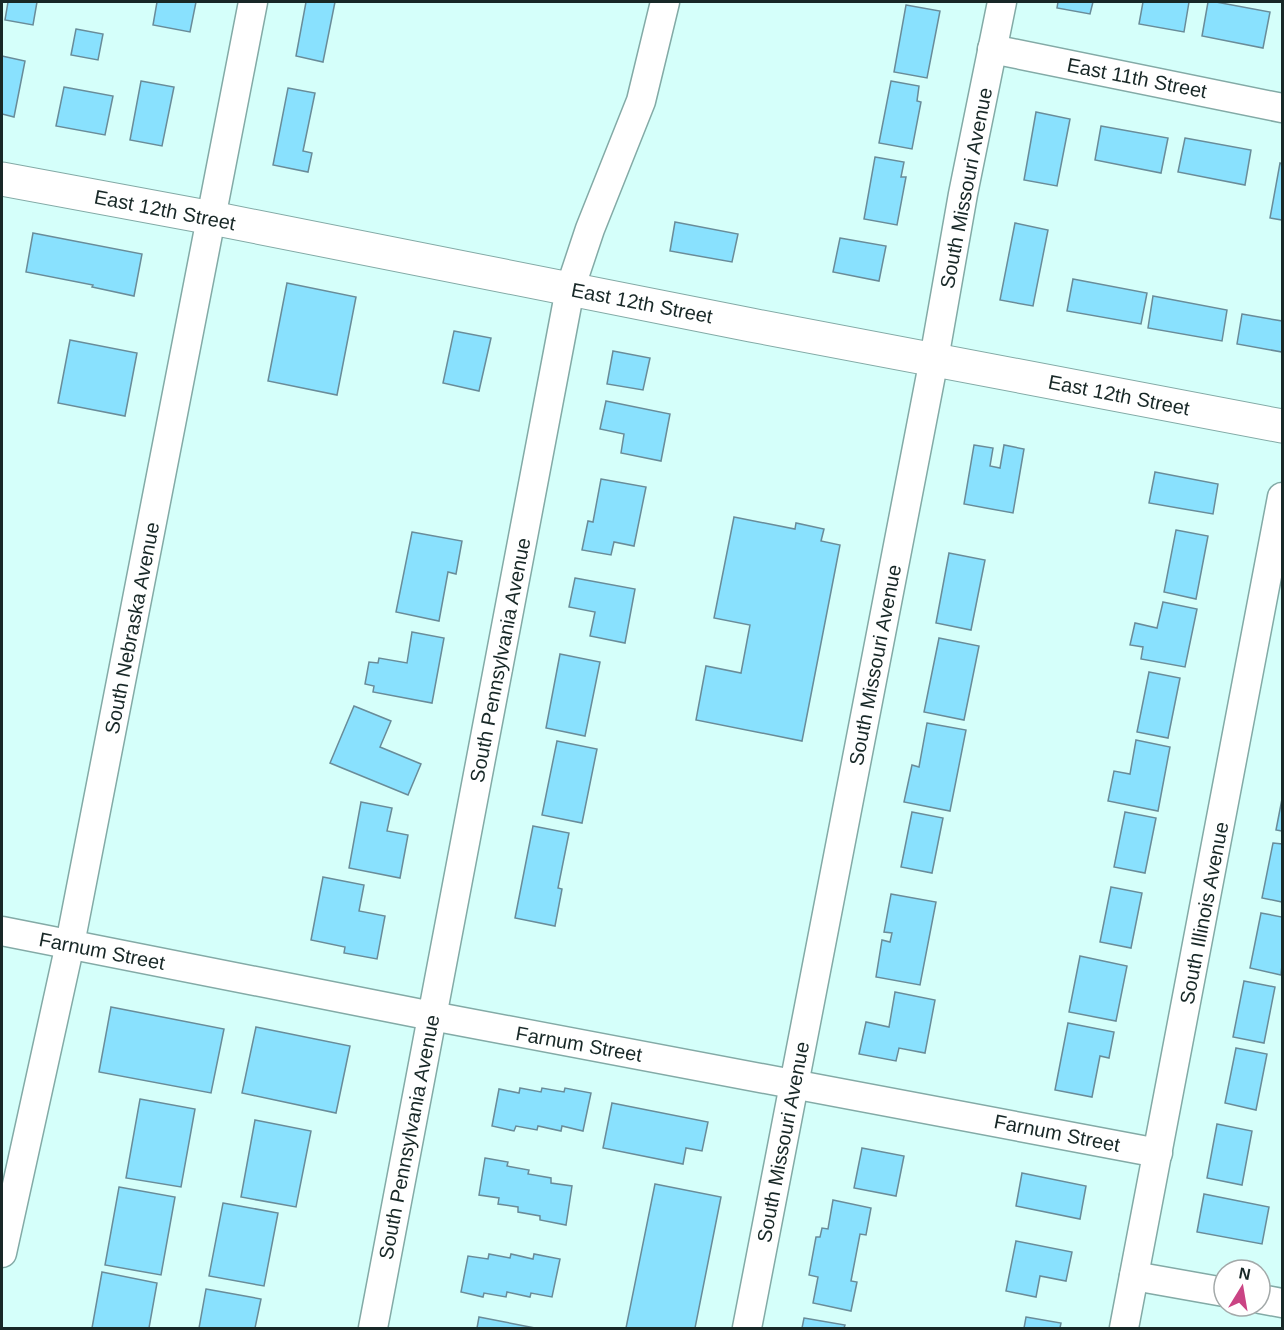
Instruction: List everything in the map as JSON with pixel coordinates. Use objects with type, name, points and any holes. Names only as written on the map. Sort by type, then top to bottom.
[{"type":"street","name":"South Nebraska Avenue","points":[[2,1253],[70,944],[253,2]]},
{"type":"street","name":"South Pennsylvania Avenue","points":[[373,1329],[570,289],[590,228],[641,101],[665,2]]},
{"type":"street","name":"South Missouri Avenue","points":[[747,1329],[934,359],[963,194],[1002,2]]},
{"type":"street","name":"East 11th Street","points":[[992,49],[1282,108]]},
{"type":"street","name":"East 12th Street","points":[[2,179],[1282,426]]},
{"type":"street","name":"South Illinois Avenue","points":[[1124,1329],[1282,497]]},
{"type":"street","name":"Farnum Street","points":[[2,931],[432,1016],[1158,1153]]},
{"type":"street","points":[[1134,1276],[1212,1290]]},
{"type":"building","points":[[8,2],[37,2],[33,25],[5,20]]},
{"type":"building","points":[[157,2],[196,2],[190,32],[153,25]]},
{"type":"building","points":[[306,2],[335,2],[323,62],[296,56]]},
{"type":"building","points":[[1058,2],[1093,2],[1090,14],[1057,8]]},
{"type":"building","points":[[1143,2],[1189,2],[1184,32],[1139,24]]},
{"type":"building","points":[[1208,2],[1270,12],[1263,48],[1202,36]]},
{"type":"building","points":[[906,5],[940,11],[927,78],[894,72]]},
{"type":"building","points":[[76,29],[103,34],[98,60],[71,55]]},
{"type":"building","points":[[2,56],[25,61],[14,117],[2,114]]},
{"type":"building","points":[[141,81],[174,87],[162,146],[130,140]]},
{"type":"building","points":[[891,81],[919,86],[917,101],[921,102],[912,149],[879,143]]},
{"type":"building","points":[[64,87],[113,96],[105,135],[56,126]]},
{"type":"building","points":[[288,88],[315,93],[303,151],[312,153],[308,172],[273,165]]},
{"type":"building","points":[[1036,112],[1070,119],[1057,186],[1024,180]]},
{"type":"building","points":[[1101,126],[1168,138],[1161,173],[1095,160]]},
{"type":"building","points":[[1185,138],[1251,150],[1245,185],[1178,172]]},
{"type":"building","points":[[875,157],[904,162],[901,177],[906,177],[897,225],[864,219]]},
{"type":"building","points":[[1280,163],[1282,164],[1282,220],[1270,218]]},
{"type":"building","points":[[675,222],[738,234],[732,262],[670,251]]},
{"type":"building","points":[[1015,223],[1048,230],[1033,306],[1000,300]]},
{"type":"building","points":[[33,233],[142,254],[134,296],[92,287],[93,285],[26,272]]},
{"type":"building","points":[[840,238],[886,246],[879,281],[833,272]]},
{"type":"building","points":[[1073,279],[1147,293],[1141,324],[1067,311]]},
{"type":"building","points":[[287,283],[356,297],[337,395],[268,381]]},
{"type":"building","points":[[1153,296],[1227,310],[1222,341],[1148,328]]},
{"type":"building","points":[[1242,314],[1282,321],[1282,352],[1237,344]]},
{"type":"building","points":[[454,331],[491,338],[479,391],[443,383]]},
{"type":"building","points":[[70,340],[137,353],[125,416],[58,403]]},
{"type":"building","points":[[613,351],[650,358],[643,390],[607,384]]},
{"type":"building","points":[[606,401],[670,414],[661,461],[621,453],[624,434],[600,429]]},
{"type":"building","points":[[974,445],[993,448],[990,466],[1000,468],[1004,445],[1024,449],[1013,513],[964,504]]},
{"type":"building","points":[[1155,472],[1218,484],[1213,514],[1149,503]]},
{"type":"building","points":[[601,479],[646,487],[634,546],[614,542],[611,555],[582,550],[588,521],[593,522]]},
{"type":"building","points":[[734,517],[795,529],[796,523],[824,529],[821,541],[840,545],[802,741],[696,720],[706,666],[741,673],[750,625],[714,618]]},
{"type":"building","points":[[1176,530],[1208,536],[1196,599],[1164,592]]},
{"type":"building","points":[[412,532],[462,541],[456,574],[448,572],[439,621],[396,612]]},
{"type":"building","points":[[949,553],[985,560],[971,630],[936,623]]},
{"type":"building","points":[[575,578],[635,589],[625,643],[590,636],[595,612],[569,607]]},
{"type":"building","points":[[1163,602],[1197,609],[1185,667],[1141,659],[1143,647],[1130,645],[1135,623],[1157,628]]},
{"type":"building","points":[[412,632],[444,638],[432,703],[373,692],[374,686],[365,684],[369,662],[378,663],[379,658],[407,663]]},
{"type":"building","points":[[939,638],[979,646],[964,720],[924,712]]},
{"type":"building","points":[[560,654],[600,662],[585,736],[546,728]]},
{"type":"building","points":[[1149,672],[1180,678],[1168,738],[1137,732]]},
{"type":"building","points":[[354,706],[391,721],[380,747],[421,764],[408,795],[330,763]]},
{"type":"building","points":[[927,723],[966,730],[950,811],[904,802],[912,765],[919,767]]},
{"type":"building","points":[[1136,740],[1170,747],[1158,811],[1108,801],[1114,771],[1130,774]]},
{"type":"building","points":[[557,741],[597,749],[582,823],[542,815]]},
{"type":"building","points":[[1282,799],[1282,831],[1276,830]]},
{"type":"building","points":[[361,802],[392,808],[387,831],[408,835],[400,878],[349,868]]},
{"type":"building","points":[[912,812],[943,818],[932,873],[901,867]]},
{"type":"building","points":[[1125,812],[1156,818],[1145,873],[1114,867]]},
{"type":"building","points":[[533,826],[569,833],[558,888],[562,889],[555,926],[515,918]]},
{"type":"building","points":[[1273,843],[1282,844],[1282,902],[1262,898]]},
{"type":"building","points":[[323,877],[364,885],[359,911],[385,916],[377,959],[344,953],[345,947],[311,940]]},
{"type":"building","points":[[1111,887],[1142,893],[1131,948],[1100,942]]},
{"type":"building","points":[[891,894],[936,902],[920,985],[876,977],[882,940],[890,942],[892,933],[884,932]]},
{"type":"building","points":[[1261,913],[1282,917],[1281,975],[1250,968]]},
{"type":"building","points":[[1080,956],[1127,966],[1116,1021],[1069,1012]]},
{"type":"building","points":[[1244,981],[1275,987],[1264,1043],[1233,1037]]},
{"type":"building","points":[[895,992],[935,1000],[925,1053],[899,1048],[896,1061],[859,1054],[866,1022],[889,1027]]},
{"type":"building","points":[[111,1007],[224,1029],[211,1093],[99,1072]]},
{"type":"building","points":[[1068,1023],[1114,1032],[1109,1058],[1100,1056],[1092,1097],[1055,1090]]},
{"type":"building","points":[[256,1027],[350,1046],[336,1113],[242,1093]]},
{"type":"building","points":[[1236,1048],[1267,1054],[1256,1110],[1225,1103]]},
{"type":"building","points":[[520,1088],[541,1092],[542,1088],[564,1092],[565,1088],[591,1093],[583,1131],[562,1126],[561,1131],[538,1126],[537,1130],[516,1126],[514,1131],[492,1126],[499,1089],[519,1093]]},
{"type":"building","points":[[140,1099],[195,1109],[181,1187],[126,1178]]},
{"type":"building","points":[[612,1103],[708,1122],[702,1151],[686,1148],[683,1164],[603,1148]]},
{"type":"building","points":[[255,1120],[311,1131],[296,1207],[241,1197]]},
{"type":"building","points":[[1217,1124],[1252,1131],[1242,1185],[1207,1178]]},
{"type":"building","points":[[862,1148],[904,1156],[896,1196],[854,1188]]},
{"type":"building","points":[[485,1158],[508,1162],[507,1166],[529,1170],[528,1174],[551,1178],[551,1183],[572,1186],[566,1225],[540,1220],[540,1216],[518,1212],[518,1207],[498,1204],[499,1198],[479,1195]]},
{"type":"building","points":[[1022,1173],[1086,1186],[1080,1219],[1016,1206]]},
{"type":"building","points":[[655,1184],[721,1197],[695,1328],[626,1328]]},
{"type":"building","points":[[119,1187],[175,1197],[161,1275],[105,1265]]},
{"type":"building","points":[[1204,1194],[1269,1207],[1262,1244],[1197,1232]]},
{"type":"building","points":[[833,1200],[871,1208],[866,1235],[860,1234],[851,1281],[857,1282],[851,1311],[813,1303],[818,1277],[809,1275],[816,1237],[820,1237],[822,1228],[828,1229]]},
{"type":"building","points":[[223,1203],[278,1213],[264,1286],[209,1276]]},
{"type":"building","points":[[1016,1241],[1072,1252],[1066,1281],[1040,1276],[1036,1297],[1006,1291]]},
{"type":"building","points":[[489,1254],[510,1258],[511,1254],[533,1259],[534,1254],[560,1259],[552,1297],[531,1293],[530,1297],[507,1292],[506,1297],[484,1293],[483,1297],[461,1292],[468,1256],[488,1259]]},
{"type":"building","points":[[102,1272],[157,1283],[149,1328],[92,1328]]},
{"type":"building","points":[[206,1289],[261,1299],[255,1328],[199,1328]]},
{"type":"building","points":[[479,1317],[535,1328],[477,1328]]},
{"type":"building","points":[[1026,1317],[1061,1323],[1060,1328],[1024,1328]]},
{"type":"building","points":[[804,1318],[845,1325],[844,1328],[802,1328]]}]
